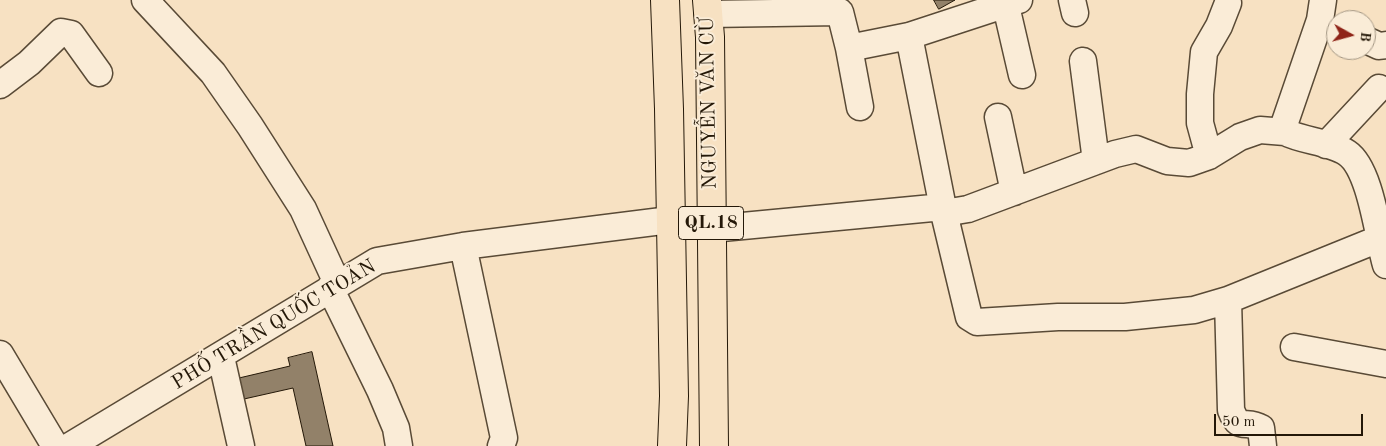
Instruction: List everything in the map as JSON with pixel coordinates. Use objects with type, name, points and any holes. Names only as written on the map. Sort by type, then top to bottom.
[{"type":"main road","name":"NGUYỄN VĂN CỪ","points":[[665,0],[674,396],[672,446]]},
{"type":"main road","name":"NGUYỄN VĂN CỪ","points":[[707,7],[714,446]]},
{"type":"street","points":[[145,0],[213,73],[250,126],[303,209],[333,286],[396,428],[399,446]]},
{"type":"street","points":[[848,48],[909,36],[1013,3],[1022,75]]},
{"type":"street","points":[[1209,156],[1200,123],[1200,94],[1204,52],[1219,26],[1228,3]]},
{"type":"street","points":[[707,7],[838,6],[860,107]]},
{"type":"street","points":[[1285,132],[1284,126],[1326,16]]},
{"type":"street","points":[[0,85],[29,63],[61,32],[71,34],[99,73]]},
{"type":"street","points":[[909,36],[944,210],[969,317],[977,322],[1058,317],[1125,317],[1194,310],[1228,300],[1382,237]]},
{"type":"street","points":[[1083,61],[1096,161]]},
{"type":"street","points":[[1326,146],[1379,88]]},
{"type":"street","points":[[998,118],[1014,192]]},
{"type":"street","points":[[711,229],[968,209],[1096,161],[1136,149],[1167,161],[1189,163],[1209,156],[1240,138],[1260,130],[1285,132],[1348,153],[1360,168],[1373,204],[1382,237],[1386,265]]},
{"type":"street","name":"PHỐ TRẦN QUỐC TOẢN","points":[[70,446],[221,357],[333,286],[377,261],[463,246],[670,220]]},
{"type":"street","points":[[463,246],[504,438],[501,446]]},
{"type":"street","points":[[1228,300],[1231,410],[1239,424],[1261,428],[1263,446]]},
{"type":"street","points":[[1294,348],[1386,364]]},
{"type":"street","points":[[0,354],[55,446]]},
{"type":"street","points":[[221,357],[241,446]]},
{"type":"building","points":[[934,0],[955,0],[939,9]]},
{"type":"building","points":[[312,352],[333,446],[306,446],[293,388],[244,399],[239,378],[290,366],[288,358]]}]
